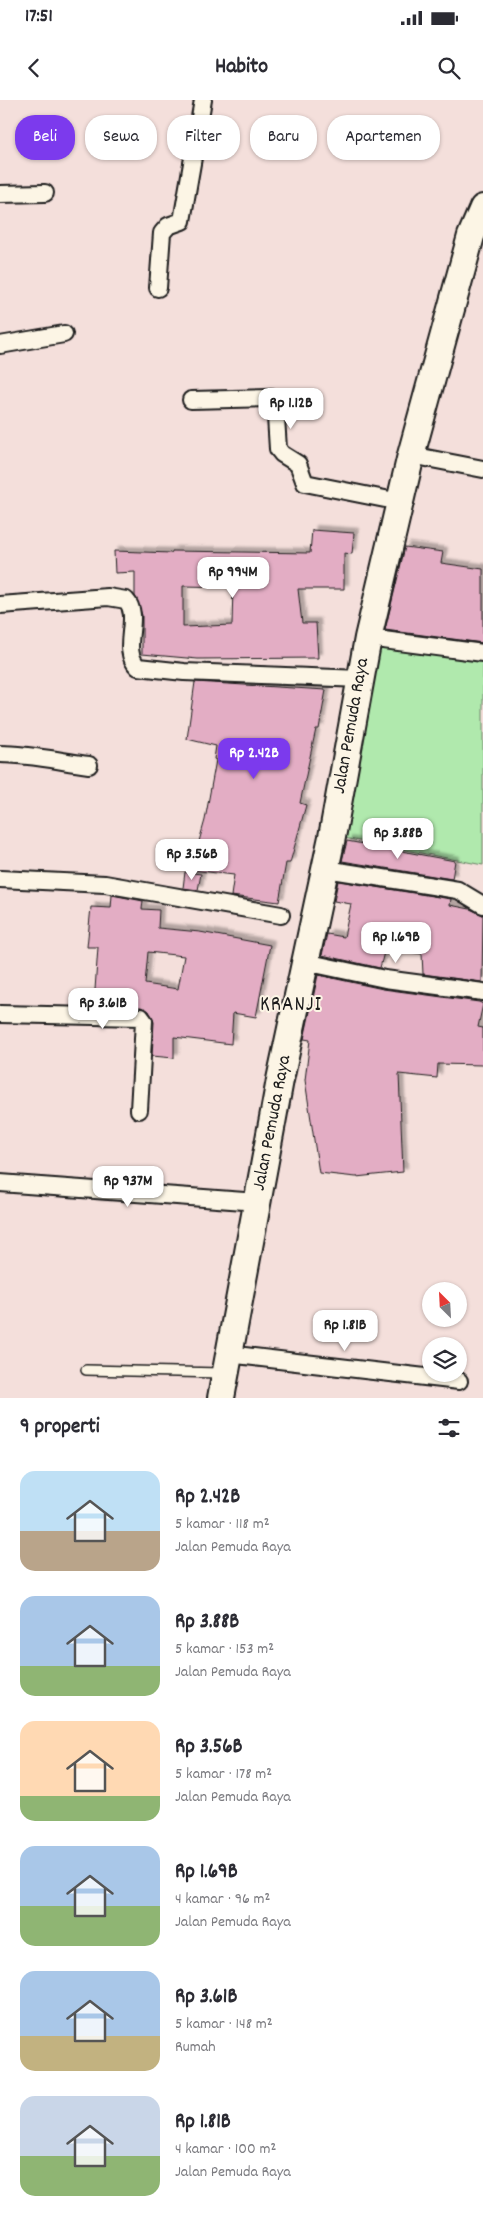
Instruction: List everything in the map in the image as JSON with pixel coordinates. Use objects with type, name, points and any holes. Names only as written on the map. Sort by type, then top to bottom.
[{"type":"main road","name":"Jalan Pemuda Raya","points":[[225,1375],[305,962],[326,869],[368,638],[411,454],[471,236],[483,208]]},
{"type":"street","points":[[158,288],[162,233],[168,226],[182,222],[203,100]]},
{"type":"street","points":[[0,194],[45,193]]},
{"type":"street","points":[[0,345],[64,334]]},
{"type":"street","points":[[191,400],[271,398],[275,401],[278,449],[282,454],[298,464],[305,483],[400,502]]},
{"type":"street","points":[[411,454],[483,469]]},
{"type":"street","points":[[0,605],[108,597],[126,600],[132,609],[130,654],[132,662],[138,667],[184,672],[361,679]]},
{"type":"street","points":[[368,638],[483,653]]},
{"type":"street","points":[[0,754],[21,754],[35,759],[89,765]]},
{"type":"street","points":[[326,869],[458,890],[483,905]]},
{"type":"street","points":[[0,879],[106,884],[281,915]]},
{"type":"street","points":[[305,962],[385,979],[483,992]]},
{"type":"street","points":[[0,1014],[141,1017],[144,1021],[139,1110]]},
{"type":"street","points":[[0,1183],[258,1202]]},
{"type":"street","points":[[225,1375],[422,1380]]},
{"type":"lane","points":[[86,1370],[225,1375]]},
{"type":"green space","points":[[374,645],[483,661],[483,865],[339,837]]},
{"type":"building","points":[[312,530],[354,533],[352,554],[344,553],[344,589],[298,589],[302,623],[316,623],[318,658],[198,659],[142,654],[142,615],[135,596],[135,572],[115,573],[114,551],[310,553]],"holes":[[[183,586],[233,587],[232,625],[183,627]]]},
{"type":"building","points":[[405,547],[443,552],[441,563],[483,569],[483,643],[385,630]]},
{"type":"building","points":[[195,682],[326,690],[319,729],[316,729],[300,803],[306,805],[290,863],[286,863],[279,902],[231,896],[234,875],[191,870],[205,820],[216,760],[214,759],[216,746],[187,739]]},
{"type":"building","points":[[347,841],[455,861],[452,879],[342,861]]},
{"type":"building","points":[[185,872],[201,874],[198,890],[183,888]]},
{"type":"building","points":[[338,881],[451,899],[450,905],[470,909],[483,915],[482,982],[423,974],[422,954],[385,948],[380,968],[322,955],[327,934],[344,937],[351,904],[334,901]]},
{"type":"building","points":[[112,895],[143,901],[142,909],[159,910],[158,928],[200,932],[270,945],[256,1017],[233,1013],[231,1044],[174,1037],[174,1058],[152,1056],[154,1022],[149,1011],[141,1007],[94,1004],[98,947],[87,947],[91,907],[111,908]],"holes":[[[148,952],[184,956],[178,989],[145,984]]]},
{"type":"building","points":[[318,975],[383,989],[483,1004],[478,1027],[483,1028],[483,1065],[438,1064],[437,1078],[399,1074],[403,1172],[356,1177],[319,1173],[305,1080],[310,1040],[304,1039]]},
{"type":"district","name":"KRANJI","points":[[291,1006]]}]
